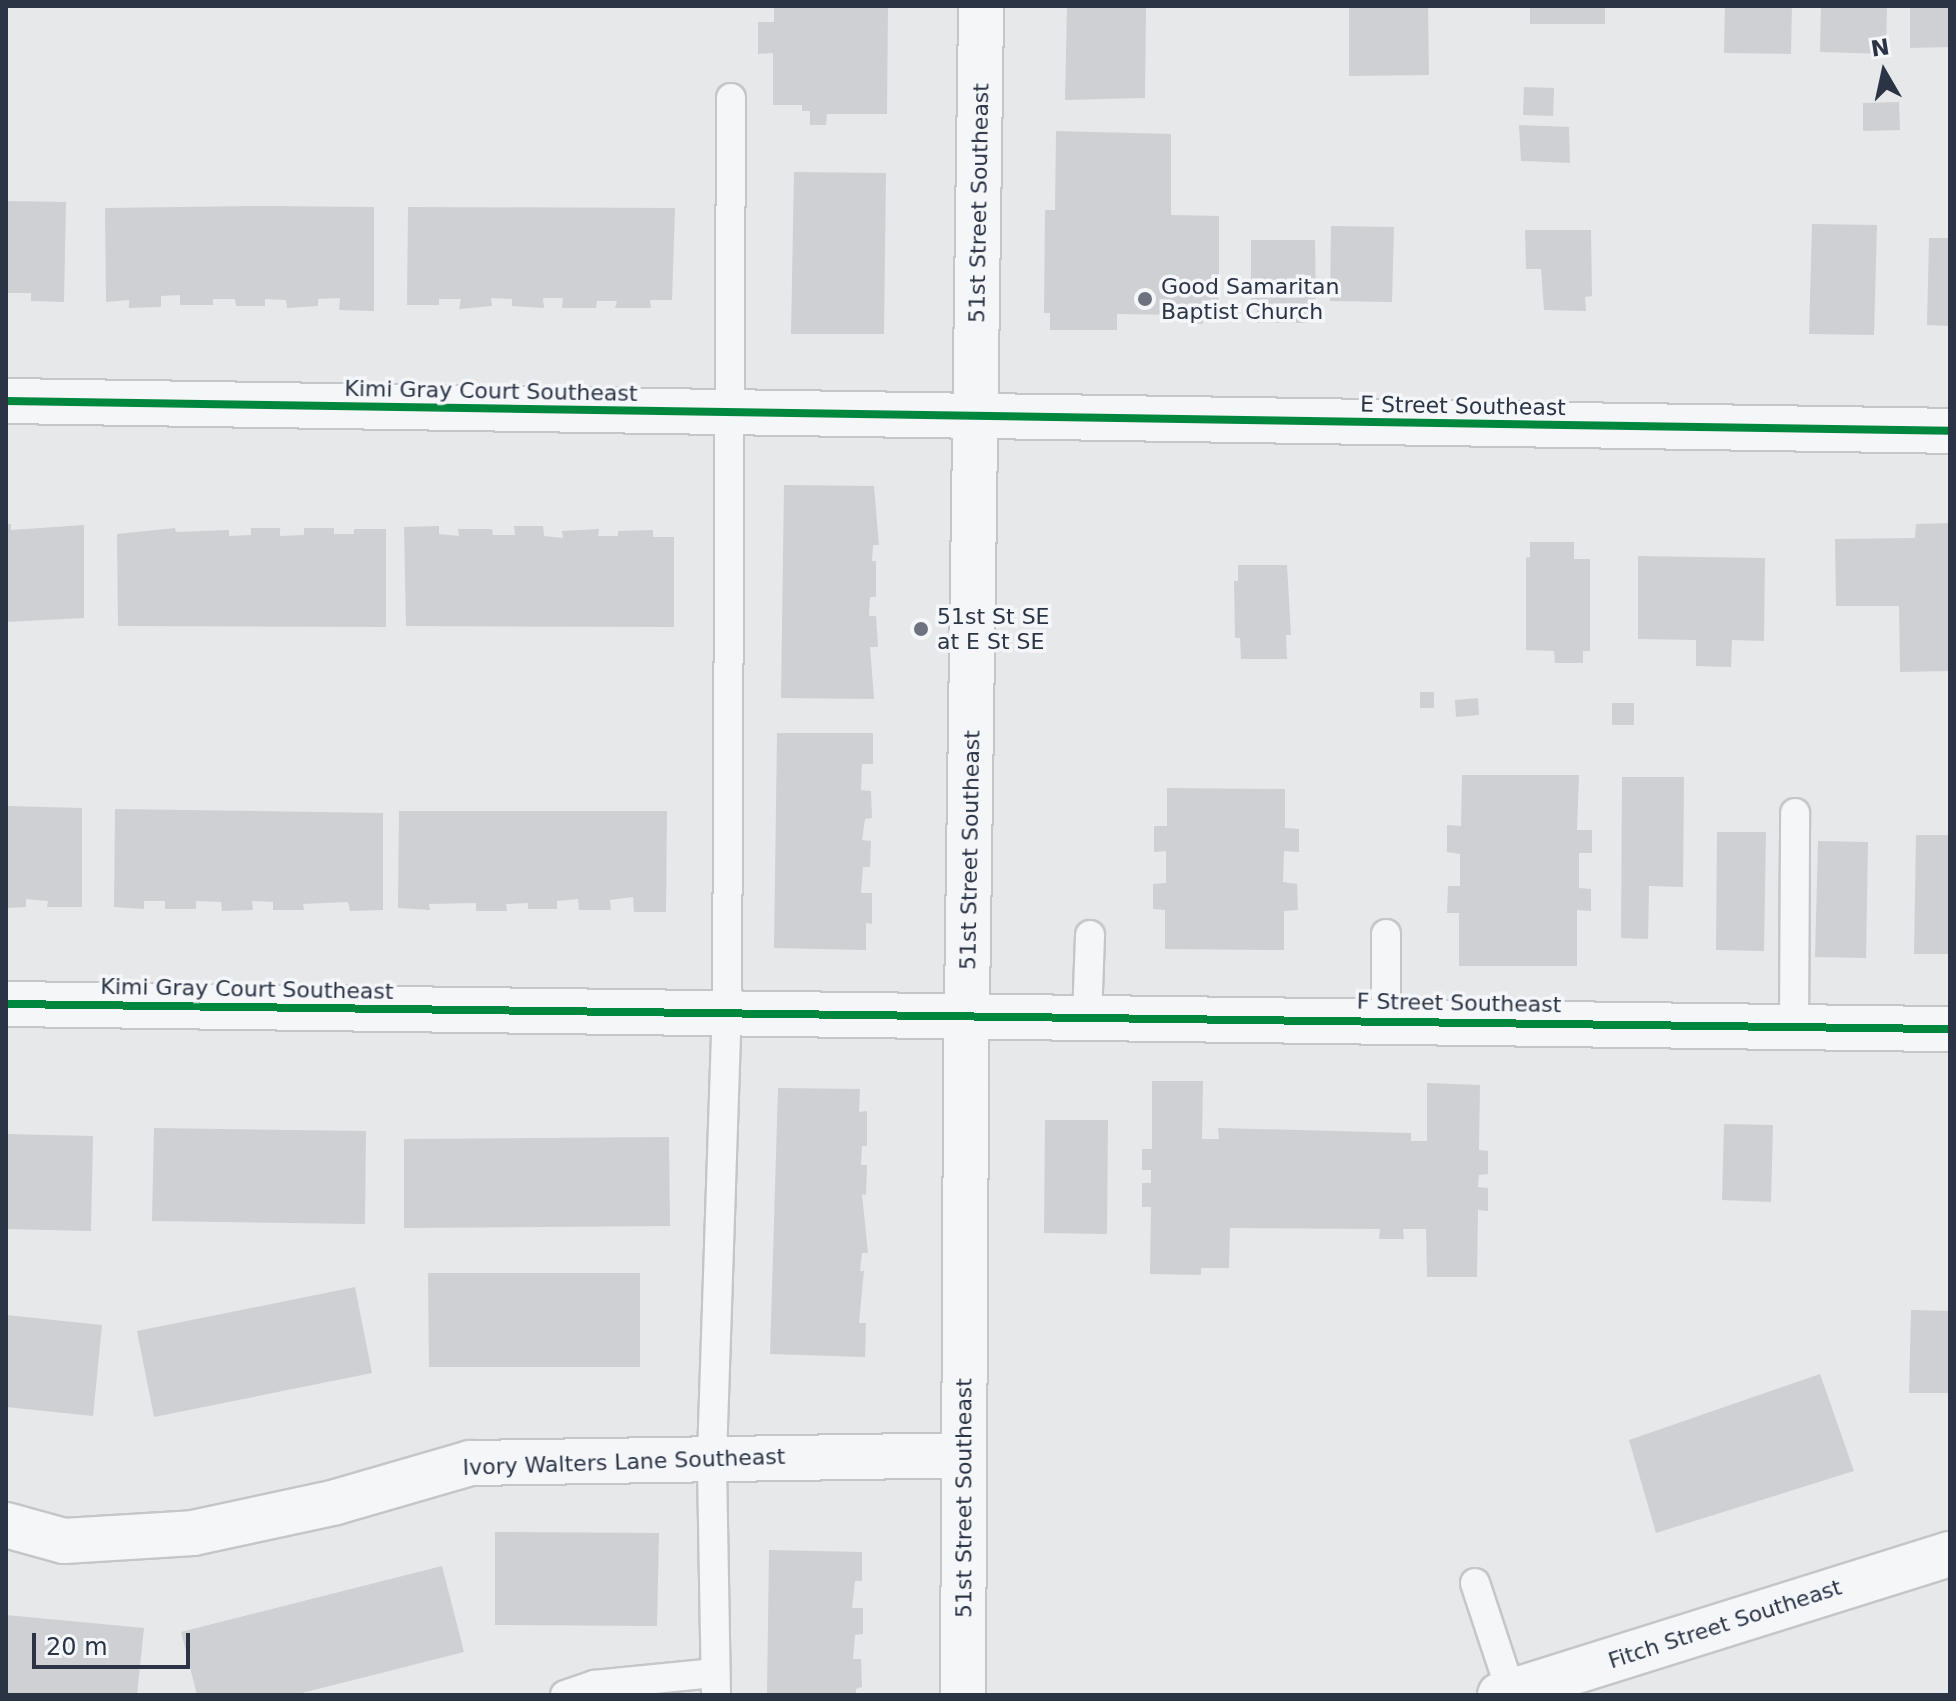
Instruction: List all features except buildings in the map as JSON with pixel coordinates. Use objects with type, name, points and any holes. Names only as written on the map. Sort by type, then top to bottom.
[{"type":"street","name":"51st Street Southeast","points":[[963,1695],[967,1017],[981,6]]},
{"type":"street","name":"Kimi Gray Court Southeast","points":[[6,401],[976,416]]},
{"type":"street","name":"E Street Southeast","points":[[976,416],[1950,431]]},
{"type":"street","name":"Kimi Gray Court Southeast","points":[[6,1004],[967,1017]]},
{"type":"street","name":"F Street Southeast","points":[[967,1017],[1950,1029]]},
{"type":"street","name":"Ivory Walters Lane Southeast","points":[[6,1525],[64,1541],[193,1533],[336,1502],[470,1463],[964,1455]]},
{"type":"street","name":"Fitch Street Southeast","points":[[1506,1693],[1950,1554]]},
{"type":"lane","points":[[565,1695],[594,1685],[716,1684],[712,1457],[727,1012],[731,98]]},
{"type":"lane","points":[[1794,1027],[1795,813]]},
{"type":"lane","points":[[1386,934],[1386,1020]]},
{"type":"lane","points":[[1087,1018],[1090,935]]},
{"type":"lane","points":[[1475,1583],[1506,1693]]},
{"type":"cycle path","points":[[6,401],[1950,431]]},
{"type":"cycle path","points":[[6,1004],[1950,1029]]},
{"type":"place","name":"Good Samaritan Baptist Church","points":[[1145,299]]},
{"type":"place","name":"51st St SE at E St SE","points":[[921,629]]}]
